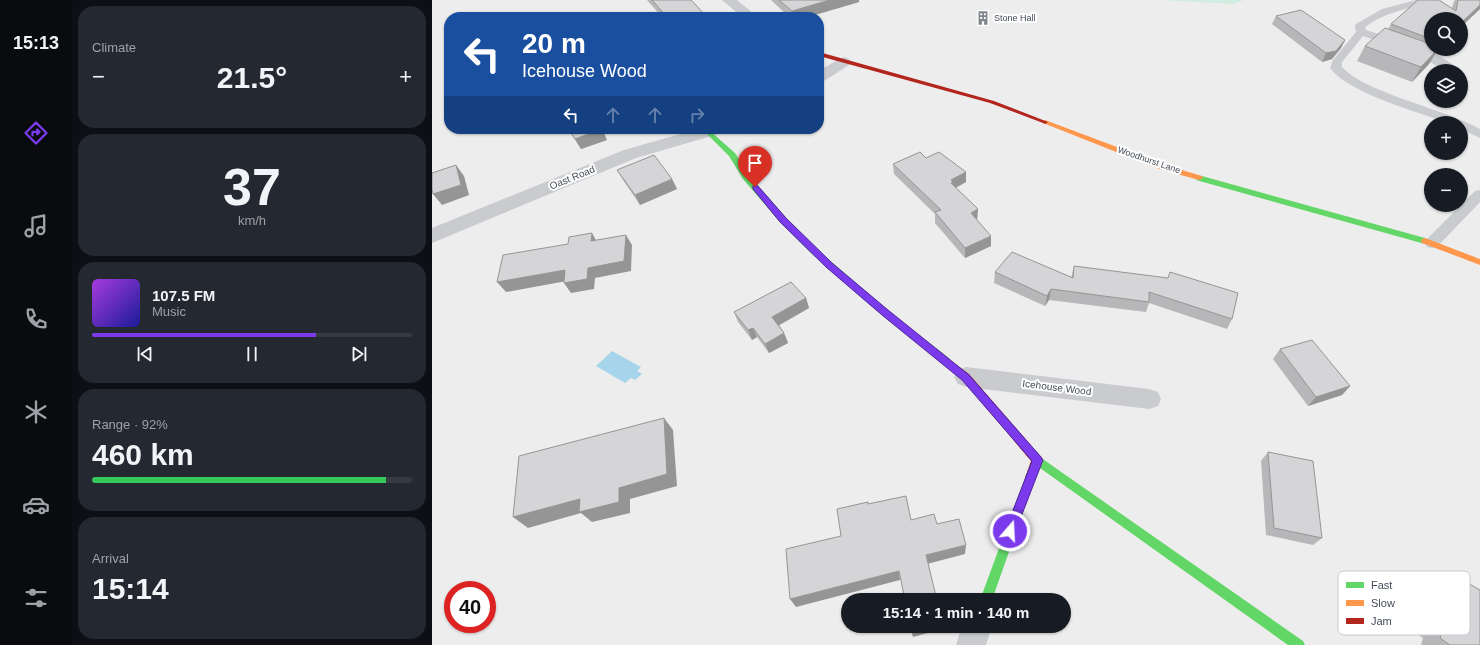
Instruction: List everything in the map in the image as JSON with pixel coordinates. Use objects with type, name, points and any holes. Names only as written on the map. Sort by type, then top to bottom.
[{"type":"street","points":[[729,0],[745,12]]},
{"type":"street","name":"Woodhurst Lane","points":[[824,56],[992,102],[1162,167],[1432,243],[1480,262]]},
{"type":"street","points":[[824,75],[844,62]]},
{"type":"street","name":"Oast Road","points":[[432,236],[630,154],[698,134]]},
{"type":"street","points":[[715,134],[732,155],[746,177],[778,214],[815,252],[885,313],[966,377],[1038,460],[1299,645]]},
{"type":"street","name":"Icehouse Wood","points":[[966,377],[1149,399]]},
{"type":"street","points":[[988,593],[1020,504],[1038,460]]},
{"type":"street","points":[[971,645],[975,633]]},
{"type":"lane","points":[[1362,32],[1360,26],[1371,17],[1388,10],[1417,2],[1433,0]]},
{"type":"lane","points":[[1362,32],[1422,53],[1444,64]]},
{"type":"lane","points":[[1362,32],[1337,62],[1338,72],[1350,81],[1441,116]]},
{"type":"lane","points":[[1468,127],[1480,134]]},
{"type":"lane","points":[[1432,243],[1480,194]]},
{"type":"green space","points":[[1159,0],[1244,0],[1234,4]]},
{"type":"water","points":[[612,351],[641,367],[637,371],[642,374],[635,380],[631,378],[625,383],[596,366]]},
{"type":"building","points":[[652,0],[691,0],[702,12],[663,12]]},
{"type":"building","points":[[779,0],[830,0],[792,11]]},
{"type":"building","points":[[1418,0],[1439,0],[1456,11],[1458,0],[1480,0],[1480,5],[1468,16],[1468,12],[1424,12],[1424,36],[1391,24]]},
{"type":"building","points":[[1301,10],[1345,40],[1336,51],[1326,53],[1276,16]]},
{"type":"building","points":[[1385,28],[1424,42],[1424,56],[1431,56],[1421,67],[1365,46]]},
{"type":"building","points":[[572,134],[588,134],[575,139]]},
{"type":"building","points":[[920,152],[926,158],[939,152],[966,172],[951,180],[953,182],[951,183],[978,209],[971,213],[991,236],[965,248],[935,212],[941,210],[893,164]]},
{"type":"building","points":[[654,155],[672,179],[635,195],[617,170]]},
{"type":"building","points":[[456,165],[461,185],[433,194],[432,173]]},
{"type":"building","points":[[592,233],[591,241],[626,235],[624,261],[588,268],[587,279],[564,283],[565,270],[497,282],[503,255],[568,244],[569,237]]},
{"type":"building","points":[[1012,252],[1073,278],[1074,266],[1168,278],[1170,272],[1238,293],[1232,319],[1149,292],[1149,302],[1051,289],[1047,296],[995,272]]},
{"type":"building","points":[[791,282],[806,298],[772,317],[784,333],[765,344],[753,328],[748,330],[734,312]]},
{"type":"building","points":[[1312,340],[1350,386],[1316,397],[1280,349]]},
{"type":"building","points":[[664,418],[667,474],[619,488],[619,502],[579,512],[580,499],[513,517],[519,456]]},
{"type":"building","points":[[1268,452],[1313,461],[1322,538],[1274,528]]},
{"type":"building","points":[[906,496],[911,520],[934,514],[937,524],[959,519],[966,545],[926,555],[935,593],[904,593],[899,571],[790,599],[786,549],[841,536],[837,509],[868,502],[868,504]]},
{"type":"building","points":[[1470,584],[1480,590],[1480,645],[1450,645],[1440,638],[1441,635],[1470,635]]},
{"type":"traffic: fast","points":[[710,134],[732,155],[746,177],[783,220],[815,252],[885,313],[946,361]]},
{"type":"traffic: fast","points":[[1199,178],[1425,241]]},
{"type":"traffic: fast","points":[[1037,460],[1299,645]]},
{"type":"traffic: fast","points":[[989,593],[1030,478]]},
{"type":"traffic: slow","points":[[1045,122],[1162,167],[1199,178]]},
{"type":"traffic: slow","points":[[1425,241],[1480,262]]},
{"type":"traffic: jam","points":[[824,55],[992,102],[1045,122]]},
{"type":"traffic: jam","points":[[946,361],[966,377],[1037,460],[1030,478]]},
{"type":"place","name":"Stone Hall","points":[[983,18]]},
{"type":"route","points":[[755,187],[783,220],[829,265],[885,313],[966,377],[1038,460],[1010,531]]}]
